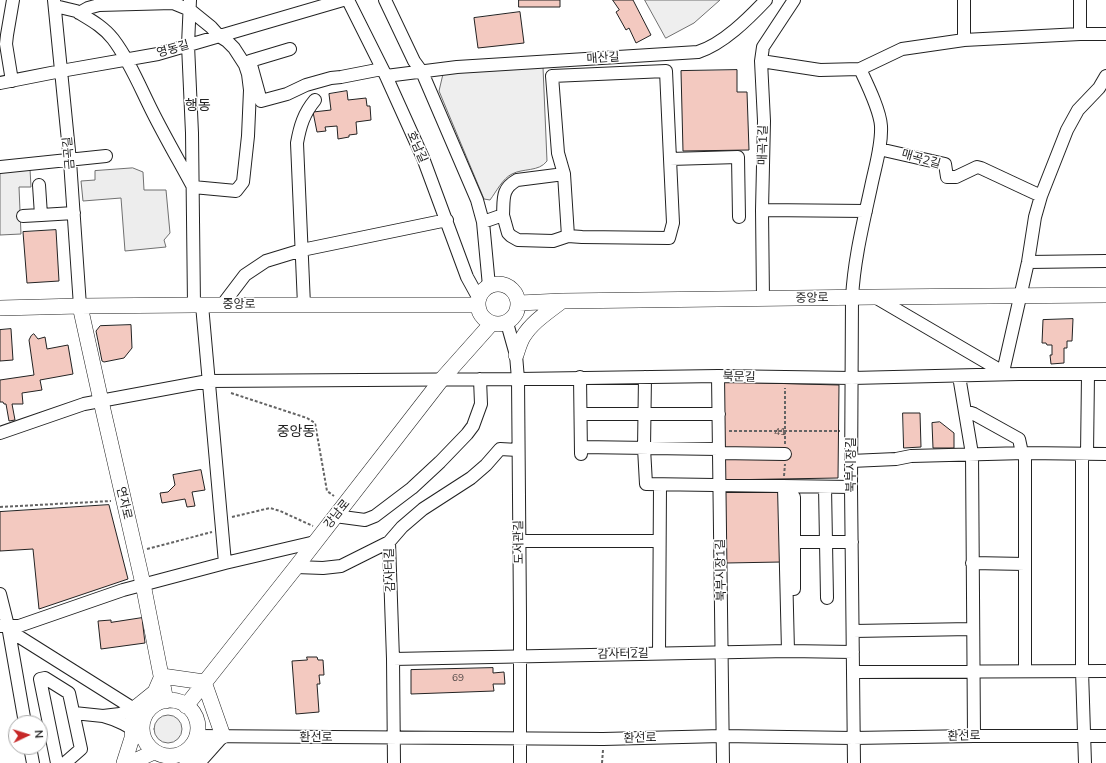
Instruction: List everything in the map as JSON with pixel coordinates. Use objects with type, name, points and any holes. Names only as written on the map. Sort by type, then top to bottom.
[{"type":"main road","points":[[497,284],[505,285],[514,292],[519,303],[513,318],[507,323],[499,325],[491,324],[484,320],[479,313],[478,301],[482,290],[489,286],[497,284]]},
{"type":"main road","name":"중앙로","points":[[519,303],[562,301],[1106,295]]},
{"type":"main road","name":"중앙로","points":[[0,308],[223,304],[304,305],[478,301]]},
{"type":"main road","points":[[516,355],[522,338],[528,330],[536,321],[562,301]]},
{"type":"main road","name":"연자로","points":[[80,306],[100,401],[143,584],[166,700]]},
{"type":"main road","name":"강남로","points":[[186,706],[442,379],[491,324]]},
{"type":"main road","points":[[138,733],[154,752],[181,760],[191,755],[199,745],[223,736],[204,682],[162,676],[155,692],[139,714]]},
{"type":"main road","points":[[139,714],[166,700],[173,700],[186,706],[192,712],[196,719],[198,728],[192,745],[186,751],[181,760]]},
{"type":"main road","points":[[124,763],[130,746],[142,726],[139,714]]},
{"type":"main road","points":[[130,763],[154,752]]},
{"type":"street","points":[[6,82],[6,44],[13,0]]},
{"type":"street","name":"영동길","points":[[6,82],[158,54],[343,0]]},
{"type":"street","name":"호남길","points":[[348,0],[384,73],[423,158],[467,277],[478,301]]},
{"type":"street","points":[[385,0],[414,61],[422,72],[477,200],[483,222],[489,286]]},
{"type":"street","name":"매산길","points":[[290,49],[250,61],[261,101],[287,94],[306,85],[330,78],[384,73],[422,72],[457,67],[698,52],[712,47],[748,18],[766,0]]},
{"type":"street","name":"매곡1길","points":[[763,299],[762,210],[764,121],[761,62],[763,47],[794,0]]},
{"type":"street","points":[[964,0],[964,40]]},
{"type":"street","points":[[1080,0],[1080,34]]},
{"type":"street","points":[[55,3],[79,13],[97,24],[112,38],[127,60],[170,146],[193,187]]},
{"type":"street","name":"금곡길","points":[[55,3],[70,161],[80,306]]},
{"type":"street","points":[[79,13],[88,8],[99,5],[170,3],[190,5],[219,36],[234,48],[245,65],[248,74],[250,97],[248,136],[243,182],[236,191],[193,187]]},
{"type":"street","points":[[190,5],[188,45],[198,305],[208,381],[225,563]]},
{"type":"street","points":[[761,62],[820,70],[860,69],[902,49],[964,40],[1106,34]]},
{"type":"street","points":[[852,298],[855,263],[879,149],[881,126],[880,117],[860,69]]},
{"type":"street","points":[[564,174],[517,180],[510,184],[505,190],[503,215],[508,233],[518,240],[553,241],[568,236],[669,238],[672,223],[666,71],[552,76],[558,153],[564,174],[568,236]]},
{"type":"street","points":[[1003,372],[1028,262],[1035,217],[1041,196],[1074,117],[1078,110],[1099,88],[1106,76]]},
{"type":"street","points":[[304,305],[297,143],[306,110],[315,100]]},
{"type":"street","name":"매곡2길","points":[[879,149],[945,164],[947,178],[956,177],[977,168],[981,168],[1041,196]]},
{"type":"street","points":[[0,167],[70,161],[106,156]]},
{"type":"street","points":[[670,158],[738,157],[739,217]]},
{"type":"street","points":[[39,185],[41,215]]},
{"type":"street","points":[[762,210],[866,211]]},
{"type":"street","points":[[23,216],[74,213]]},
{"type":"street","points":[[483,222],[503,215]]},
{"type":"street","points":[[223,304],[245,275],[266,261],[302,250],[447,220]]},
{"type":"street","points":[[1028,262],[1106,261]]},
{"type":"street","name":"북문길","points":[[875,297],[1003,372],[1019,374]]},
{"type":"street","name":"북부시장길","points":[[852,298],[851,487],[854,763]]},
{"type":"street","name":"도서관길","points":[[507,323],[516,355],[518,379],[520,763]]},
{"type":"street","name":"북문길","points":[[0,433],[84,404],[208,381],[718,376],[852,378],[1019,374],[1106,374]]},
{"type":"street","points":[[1085,763],[1082,671],[1084,454],[1088,375]]},
{"type":"street","name":"북부시장1길","points":[[718,376],[723,763]]},
{"type":"street","points":[[960,376],[972,454],[972,629],[974,736]]},
{"type":"street","points":[[580,377],[581,451],[644,448],[785,454]]},
{"type":"street","points":[[645,377],[644,448],[646,484],[660,486],[851,487]]},
{"type":"street","points":[[335,516],[365,520],[375,516],[412,488],[440,462],[467,434],[472,426],[481,404],[480,379]]},
{"type":"street","points":[[965,411],[974,414],[1019,439],[1023,453],[1025,671]]},
{"type":"street","points":[[581,414],[719,414]]},
{"type":"street","name":"감사터길","points":[[394,763],[393,659],[389,542],[402,527],[423,509],[471,478],[486,465],[500,448],[518,450]]},
{"type":"street","points":[[851,461],[896,459],[912,456],[972,454],[1106,454]]},
{"type":"street","points":[[659,653],[660,486]]},
{"type":"street","points":[[784,487],[788,651]]},
{"type":"street","points":[[825,487],[827,598]]},
{"type":"street","points":[[794,497],[794,598]]},
{"type":"street","points":[[4,626],[19,626],[143,584],[225,563],[319,536]]},
{"type":"street","points":[[519,541],[659,541]]},
{"type":"street","points":[[296,567],[330,568],[341,566],[389,542]]},
{"type":"street","points":[[794,542],[852,542]]},
{"type":"street","points":[[972,563],[1025,564]]},
{"type":"street","points":[[0,594],[4,626],[23,715]]},
{"type":"street","points":[[4,626],[139,714]]},
{"type":"street","points":[[853,631],[972,629]]},
{"type":"street","name":"감사터2길","points":[[393,659],[788,651],[853,652]]},
{"type":"street","points":[[853,672],[1106,671]]},
{"type":"street","points":[[57,763],[40,679],[45,678],[69,693],[74,713],[81,749],[65,763]]},
{"type":"street","points":[[74,713],[103,716],[118,720],[138,733]]},
{"type":"street","points":[[103,716],[139,714]]},
{"type":"street","name":"환선로","points":[[196,736],[603,739],[722,736],[853,738],[1106,736]]},
{"type":"street","points":[[199,763],[223,736]]},
{"type":"path","points":[[784,487],[785,377]]},
{"type":"path","points":[[226,391],[307,418],[314,423],[327,491],[345,504]]},
{"type":"path","points":[[719,430],[851,431]]},
{"type":"path","points":[[0,507],[124,500]]},
{"type":"path","points":[[136,552],[270,508],[280,510],[319,536]]},
{"type":"shaded area","points":[[645,0],[720,0],[694,23],[666,38]]},
{"type":"shaded area","points":[[543,67],[547,161],[540,167],[516,172],[509,176],[490,200],[484,199],[439,91],[443,74]]},
{"type":"shaded area","points":[[133,168],[143,172],[144,190],[166,190],[170,233],[164,240],[166,247],[125,251],[121,198],[83,201],[81,181],[95,180],[95,171]]},
{"type":"shaded area","points":[[30,169],[31,187],[19,187],[21,234],[0,235],[0,171]]},
{"type":"shaded area","points":[[168,715],[178,719],[182,729],[178,739],[168,743],[158,739],[154,729],[158,719]]},
{"type":"building","points":[[519,0],[560,0],[560,7],[519,7]]},
{"type":"building","points":[[613,0],[633,0],[651,35],[636,43],[629,28],[626,30],[616,12],[619,10]]},
{"type":"building","points":[[520,12],[524,43],[478,48],[474,18]]},
{"type":"building","points":[[737,70],[737,92],[747,92],[749,150],[683,151],[681,71]]},
{"type":"building","points":[[347,91],[348,100],[366,98],[367,106],[370,106],[371,120],[356,122],[357,134],[349,135],[349,137],[338,139],[337,126],[325,127],[326,131],[317,132],[313,112],[331,110],[329,94]]},
{"type":"building","points":[[56,230],[59,281],[27,283],[23,232]]},
{"type":"building","points":[[1073,319],[1072,341],[1067,341],[1067,348],[1064,348],[1064,363],[1051,364],[1050,355],[1052,355],[1052,345],[1042,343],[1043,320]]},
{"type":"building","points":[[131,325],[132,348],[124,358],[104,362],[102,361],[96,331],[100,326]]},
{"type":"building","points":[[11,329],[13,360],[0,361],[0,330]]},
{"type":"building","points":[[34,334],[38,339],[45,337],[47,349],[68,345],[73,374],[40,380],[42,390],[22,393],[23,404],[12,404],[15,420],[9,421],[6,404],[0,402],[0,380],[34,375],[29,340]]},
{"type":"building","points":[[726,382],[839,385],[838,478],[721,480],[722,385]]},
{"type":"building","points":[[903,413],[920,413],[921,447],[904,448]]},
{"type":"building","points":[[940,422],[954,433],[954,448],[933,448],[932,423]]},
{"type":"building","points":[[201,470],[205,490],[192,492],[195,506],[187,507],[185,499],[162,503],[160,493],[168,492],[175,485],[173,475]]},
{"type":"building","points":[[781,490],[781,562],[726,563],[725,491]]},
{"type":"building","points":[[109,505],[128,579],[39,609],[33,549],[0,551],[0,512]]},
{"type":"building","points":[[142,618],[145,643],[101,649],[98,621],[111,620],[111,622]]},
{"type":"building","points":[[307,657],[317,657],[318,660],[323,660],[324,675],[319,675],[320,684],[317,684],[319,712],[296,714],[292,661],[307,660]]},
{"type":"building","points":[[493,668],[493,673],[504,672],[505,684],[493,684],[494,691],[411,694],[411,670]]},
{"type":"district","name":"행동","points":[[198,106]]},
{"type":"district","name":"중앙동","points":[[296,432]]}]
